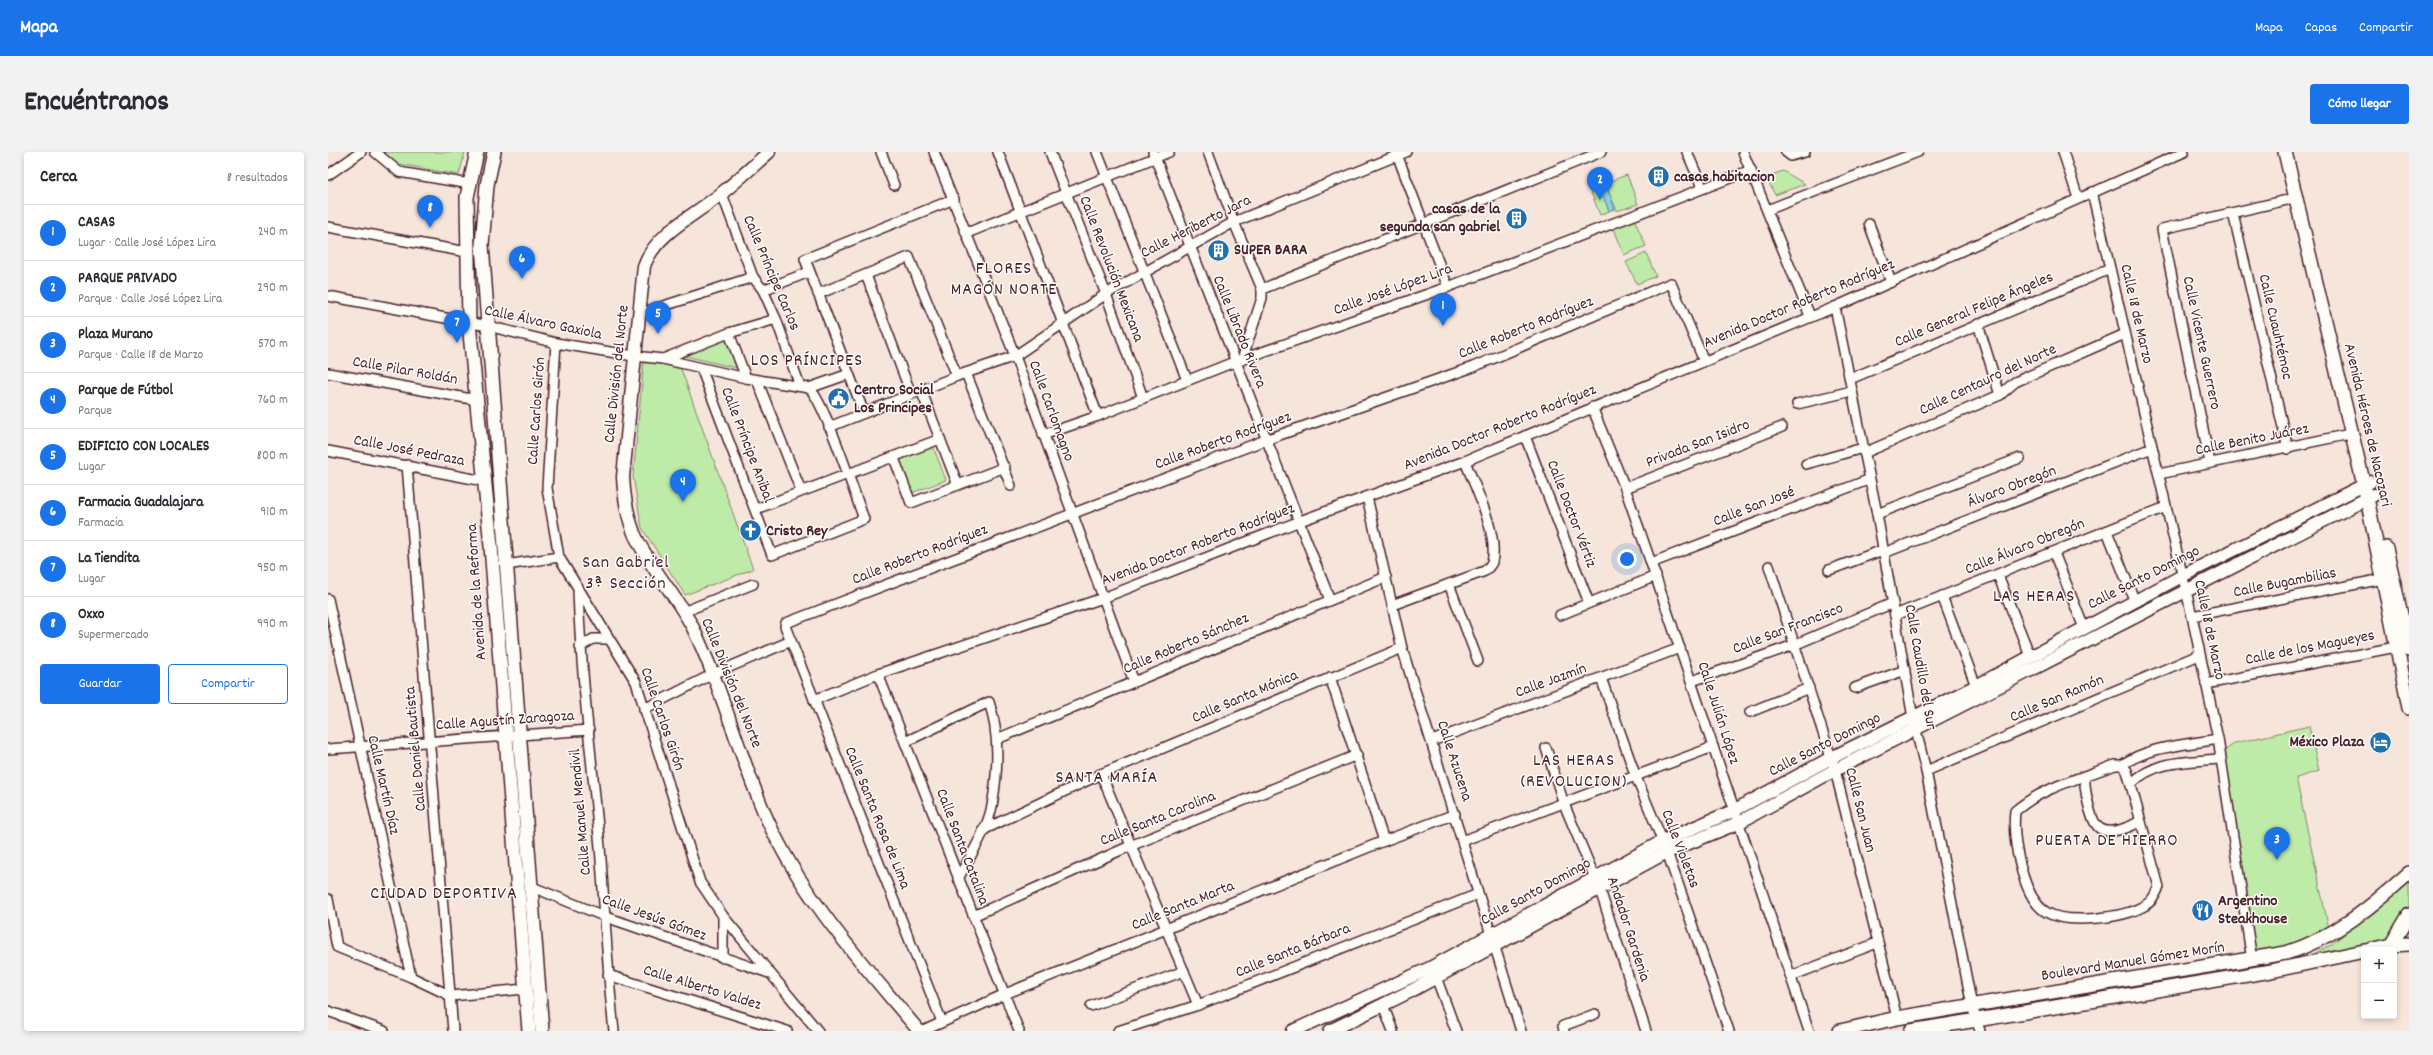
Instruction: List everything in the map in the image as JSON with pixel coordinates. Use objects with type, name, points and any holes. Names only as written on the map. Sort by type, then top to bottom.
[{"type":"main road","name":"Avenida de la Reforma","points":[[477,152],[467,197],[469,324],[484,481],[528,1031]]},
{"type":"main road","name":"Avenida de la Reforma","points":[[494,152],[487,185],[482,245],[542,1031]]},
{"type":"main road","name":"Avenida Héroes de Nacozari","points":[[2285,152],[2350,434],[2371,497],[2403,648],[2409,708]]},
{"type":"main road","name":"Avenida Héroes de Nacozari","points":[[2293,152],[2367,483]]},
{"type":"main road","name":"Avenida Héroes de Nacozari","points":[[2371,497],[2383,579],[2403,648]]},
{"type":"main road","name":"Boulevard Manuel Gómez Morín","points":[[1840,1031],[1896,1018],[2252,960],[2300,949],[2334,932],[2409,873]]},
{"type":"main road","points":[[2391,945],[2409,915]]},
{"type":"main road","points":[[2382,947],[2409,944]]},
{"type":"main road","name":"Boulevard Manuel Gómez Morín","points":[[1911,1031],[1978,1025],[2271,971],[2361,952]]},
{"type":"street","points":[[328,175],[361,152]]},
{"type":"street","points":[[375,152],[399,172],[470,184]]},
{"type":"street","name":"Calle División del Norte","points":[[769,152],[722,194],[657,242],[648,255],[644,266],[638,314],[623,477],[627,507],[635,534],[692,627],[713,674],[766,818],[789,863],[814,903],[919,1031]]},
{"type":"street","points":[[881,152],[894,185]]},
{"type":"street","name":"Calle Carlomagno","points":[[934,152],[954,199],[1015,356],[1134,682]]},
{"type":"street","points":[[998,152],[1098,416]]},
{"type":"street","name":"Calle Revolución Mexicana","points":[[1050,152],[1106,294],[1143,398]]},
{"type":"street","points":[[1098,152],[1187,380]]},
{"type":"street","points":[[967,233],[1067,193],[1154,155],[1169,152]]},
{"type":"street","points":[[1208,152],[1234,222],[1262,289],[1262,298],[1238,361]]},
{"type":"street","points":[[1262,289],[1602,152]]},
{"type":"street","points":[[1687,152],[1702,188]]},
{"type":"street","points":[[1743,152],[1810,316]]},
{"type":"street","points":[[1788,154],[1805,152]]},
{"type":"street","points":[[1767,210],[1918,152]]},
{"type":"street","points":[[2063,152],[2078,198]]},
{"type":"street","name":"Avenida Doctor Roberto Rodríguez","points":[[814,700],[878,674],[1103,598],[1300,521],[1465,461],[1592,406],[1704,362],[1810,316],[1835,307],[2184,152]]},
{"type":"street","points":[[1399,153],[1448,287]]},
{"type":"street","name":"Calle Heriberto Jara","points":[[829,427],[957,376],[1015,356],[1064,325],[1106,294],[1144,271],[1234,222],[1399,153]]},
{"type":"street","name":"Calle Librado Rivera","points":[[1154,155],[1189,246],[1238,361],[1330,600]]},
{"type":"street","name":"Calle José López Lira","points":[[1043,435],[1098,416],[1238,361],[1448,287],[1751,170]]},
{"type":"street","name":"Calle 18 de Marzo","points":[[2092,192],[2159,474],[2185,592],[2192,616],[2199,655],[2218,739],[2219,759],[2252,960]]},
{"type":"street","name":"Calle Príncipe Carlos","points":[[722,194],[753,277],[763,290],[804,387],[816,396],[864,519],[772,555]]},
{"type":"street","points":[[2233,213],[2296,198]]},
{"type":"street","points":[[864,413],[805,259],[954,199]]},
{"type":"street","name":"Calle Vicente Guerrero","points":[[2210,464],[2162,228],[2233,213]]},
{"type":"street","name":"Calle Cuauhtémoc","points":[[2233,213],[2288,449]]},
{"type":"street","points":[[1869,224],[1891,282]]},
{"type":"street","points":[[328,227],[467,252]]},
{"type":"street","points":[[818,294],[910,257],[957,376]]},
{"type":"street","name":"Calle General Felipe Ángeles","points":[[1850,379],[2110,269]]},
{"type":"street","points":[[763,290],[809,272]]},
{"type":"street","points":[[866,275],[911,394]]},
{"type":"street","points":[[638,314],[753,277]]},
{"type":"street","name":"Calle Roberto Rodríguez","points":[[785,624],[1073,512],[1268,439],[1473,367],[1671,283],[1704,362]]},
{"type":"street","name":"Calle Álvaro Gaxiola","points":[[328,296],[469,324],[488,326],[556,343],[634,356],[663,359],[746,378],[804,387]]},
{"type":"street","name":"Calle Caudillo del Sur","points":[[1835,307],[1893,603],[1914,724],[1926,771],[1972,1006],[1978,1025]]},
{"type":"street","points":[[663,359],[729,333],[776,319]]},
{"type":"street","points":[[1978,324],[2000,394]]},
{"type":"street","points":[[729,333],[746,378]]},
{"type":"street","name":"Calle Centauro del Norte","points":[[1806,464],[1864,450],[2000,394],[2015,382],[2125,334]]},
{"type":"street","name":"Calle Carlos Girón","points":[[556,343],[547,488],[559,557],[633,676],[700,882],[723,916],[818,1031]]},
{"type":"street","name":"Calle Príncipe Anibal","points":[[701,368],[756,509],[772,555]]},
{"type":"street","name":"Calle Pilar Roldán","points":[[328,372],[477,400]]},
{"type":"street","points":[[966,373],[1005,467],[1011,486]]},
{"type":"street","points":[[804,387],[849,374]]},
{"type":"street","points":[[758,380],[801,491]]},
{"type":"street","points":[[921,390],[958,485]]},
{"type":"street","points":[[1797,404],[1852,391]]},
{"type":"street","name":"Calle Julián López","points":[[1592,406],[1625,488],[1656,576],[1692,680],[1733,811],[1809,1031]]},
{"type":"street","name":"Privada San Isidro","points":[[1625,488],[1782,427]]},
{"type":"street","name":"Calle Benito Juárez","points":[[2159,474],[2288,449],[2350,434]]},
{"type":"street","name":"Calle Doctor Vértiz","points":[[1525,436],[1589,603]]},
{"type":"street","points":[[756,509],[801,491],[894,458],[940,439]]},
{"type":"street","name":"Álvaro Obregón","points":[[1830,570],[1883,552],[2152,448]]},
{"type":"street","name":"Calle José Pedraza","points":[[328,451],[484,481]]},
{"type":"street","points":[[894,458],[911,503],[1005,467]]},
{"type":"street","points":[[1876,514],[2020,458]]},
{"type":"street","points":[[1392,605],[1484,572],[1492,563],[1493,548],[1490,528],[1465,461]]},
{"type":"street","name":"Calle Daniel Bautista","points":[[407,465],[431,741],[453,1031]]},
{"type":"street","name":"Calle San José","points":[[1651,563],[1868,480]]},
{"type":"street","name":"Calle Santo Domingo","points":[[1330,1031],[1383,1005],[1600,890],[1665,847],[1738,823],[1835,770],[1976,686],[2030,656],[2182,576],[2367,483]]},
{"type":"street","name":"Calle Azucena","points":[[1367,497],[1402,648],[1455,814],[1490,935],[1521,1031]]},
{"type":"street","name":"Calle Santo Domingo","points":[[1293,1031],[1430,968],[1596,878],[1665,847],[1830,758],[1914,724],[2185,592],[2371,497]]},
{"type":"street","name":"Calle Álvaro Obregón","points":[[1895,615],[2054,553],[2166,507]]},
{"type":"street","points":[[2283,525],[2290,538]]},
{"type":"street","points":[[2107,531],[2135,602]]},
{"type":"street","points":[[2054,553],[2084,628]]},
{"type":"street","points":[[506,565],[559,557]]},
{"type":"street","name":"Calle San Juan","points":[[1769,566],[1835,770],[1896,1018]]},
{"type":"street","points":[[1998,575],[2030,656]]},
{"type":"street","points":[[1560,615],[1656,576]]},
{"type":"street","name":"Calle Roberto Sánchez","points":[[997,739],[1386,577]]},
{"type":"street","name":"Calle Bugambilias","points":[[2192,616],[2383,579]]},
{"type":"street","points":[[683,612],[753,584]]},
{"type":"street","points":[[1449,584],[1478,661]]},
{"type":"street","name":"Calle Manuel Mendivil","points":[[578,589],[580,647],[606,917],[608,975],[614,1031]]},
{"type":"street","points":[[1942,596],[1976,686]]},
{"type":"street","name":"Calle Martín Díaz","points":[[328,599],[359,746],[411,977]]},
{"type":"street","name":"Calle San Francisco","points":[[1692,680],[1794,646],[1893,603]]},
{"type":"street","name":"Calle Santa Rosa de Lima","points":[[785,624],[942,1022]]},
{"type":"street","points":[[580,647],[593,639],[609,639]]},
{"type":"street","points":[[644,709],[713,674],[791,641]]},
{"type":"street","name":"Calle Santa Mónica","points":[[983,830],[1101,774],[1402,648]]},
{"type":"street","name":"Calle Jazmín","points":[[1432,741],[1680,648]]},
{"type":"street","name":"Calle de los Magueyes","points":[[2206,684],[2403,648]]},
{"type":"street","name":"Calle San Ramón","points":[[1926,771],[2199,655]]},
{"type":"street","points":[[1855,688],[1905,670]]},
{"type":"street","name":"Calle Santa Catalina","points":[[878,674],[1019,1031]]},
{"type":"street","points":[[1330,677],[1384,841]]},
{"type":"street","name":"Calle Violetas","points":[[1602,678],[1636,776],[1665,847],[1729,1031]]},
{"type":"street","points":[[1750,712],[1809,688]]},
{"type":"street","points":[[905,742],[989,702],[997,739],[992,806],[983,830],[958,879]]},
{"type":"street","name":"Calle Agustín Zaragoza","points":[[328,749],[589,730]]},
{"type":"street","points":[[2122,765],[2127,771],[2131,784],[2159,887],[2153,898],[2144,906],[2132,910],[2083,920],[2058,917],[2046,912],[2038,904],[2022,872],[2016,848],[2016,811],[2027,801],[2084,776],[2115,765],[2122,765],[2136,755],[2218,739]]},
{"type":"street","points":[[1462,841],[1713,747]]},
{"type":"street","name":"Andador Gardenia","points":[[1546,748],[1564,804],[1596,878],[1646,1031]]},
{"type":"street","name":"Calle Santa Carolina","points":[[973,916],[1130,846],[1356,755]]},
{"type":"street","points":[[2131,784],[2147,770],[2160,765],[2219,759]]},
{"type":"street","points":[[1101,774],[1198,1005]]},
{"type":"street","points":[[2084,776],[2084,786],[2094,823],[2100,829],[2107,831],[2131,827],[2140,821]]},
{"type":"street","name":"Calle Santa Marta","points":[[923,1031],[1005,994],[1384,841],[1455,814]]},
{"type":"street","name":"Calle Jesús Gómez","points":[[530,886],[606,917],[770,973]]},
{"type":"street","name":"Calle Santa Bárbara","points":[[1118,1031],[1198,1005],[1478,894]]},
{"type":"street","points":[[328,899],[337,947],[411,977],[451,996],[525,989]]},
{"type":"street","points":[[723,916],[723,958]]},
{"type":"street","points":[[1791,976],[1877,943]]},
{"type":"street","points":[[1091,1006],[1184,971]]},
{"type":"street","name":"Calle Alberto Valdez","points":[[608,975],[787,1031]]},
{"type":"street","points":[[1436,977],[1456,1031]]},
{"type":"street","points":[[1383,1005],[1393,1031]]},
{"type":"street","points":[[328,1011],[384,1031]]},
{"type":"street","points":[[1564,1031],[1563,1026],[1595,1014]]},
{"type":"street","points":[[758,1031],[761,1022]]},
{"type":"green space","points":[[384,152],[465,152],[459,175],[394,163]]},
{"type":"green space","points":[[1783,171],[1805,184],[1775,195],[1766,177]]},
{"type":"green space","points":[[1627,175],[1638,204],[1617,211],[1605,183]]},
{"type":"green space","points":[[1599,186],[1609,211],[1600,215],[1590,190]]},
{"type":"green space","points":[[1634,219],[1646,246],[1624,255],[1613,226]]},
{"type":"green space","points":[[1646,253],[1656,276],[1637,284],[1626,262]]},
{"type":"green space","points":[[726,337],[737,368],[685,356]]},
{"type":"green space","points":[[644,360],[681,369],[753,569],[685,595],[642,528],[633,477]]},
{"type":"green space","points":[[932,444],[946,480],[909,494],[896,458]]},
{"type":"green space","points":[[2309,726],[2319,771],[2296,778],[2329,929],[2287,949],[2255,953],[2223,757],[2226,750],[2235,743]]},
{"type":"green space","points":[[2409,880],[2409,938],[2307,957],[2331,945]]},
{"type":"water","points":[[1606,184],[1615,209],[1609,211],[1599,186]]},
{"type":"place","name":"casas habitacion","points":[[1659,177]]},
{"type":"place","name":"PARQUE PRIVADO","points":[[1600,200]]},
{"type":"place","name":"casas de la segunda san gabriel","points":[[1516,218]]},
{"type":"place","name":"Oxxo","points":[[430,228]]},
{"type":"place","name":"SUPER BARA","points":[[1219,250]]},
{"type":"place","name":"Farmacia Guadalajara","points":[[522,279]]},
{"type":"place","name":"CASAS","points":[[1443,326]]},
{"type":"place","name":"EDIFICIO CON LOCALES","points":[[658,334]]},
{"type":"place","name":"La Tiendita","points":[[457,343]]},
{"type":"place","name":"Centro Social Los Principes","points":[[838,399]]},
{"type":"place","name":"Parque de Fútbol","points":[[683,502]]},
{"type":"place","name":"Cristo Rey","points":[[751,531]]},
{"type":"place","name":"México Plaza","points":[[2380,742]]},
{"type":"place","name":"Plaza Murano","points":[[2277,860]]},
{"type":"place","name":"Argentino Steakhouse","points":[[2203,910]]},
{"type":"district","name":"FLORES MAGÓN NORTE","points":[[1004,279]]},
{"type":"district","name":"LOS PRÍNCIPES","points":[[807,361]]},
{"type":"district","name":"San Gabriel 3ª Sección","points":[[626,573]]},
{"type":"district","name":"LAS HERAS","points":[[2034,597]]},
{"type":"district","name":"LAS HERAS (REVOLUCION)","points":[[1574,771]]},
{"type":"district","name":"SANTA MARÍA","points":[[1107,778]]},
{"type":"district","name":"PUERTA DE HIERRO","points":[[2107,841]]},
{"type":"district","name":"CIUDAD DEPORTIVA","points":[[444,894]]}]
